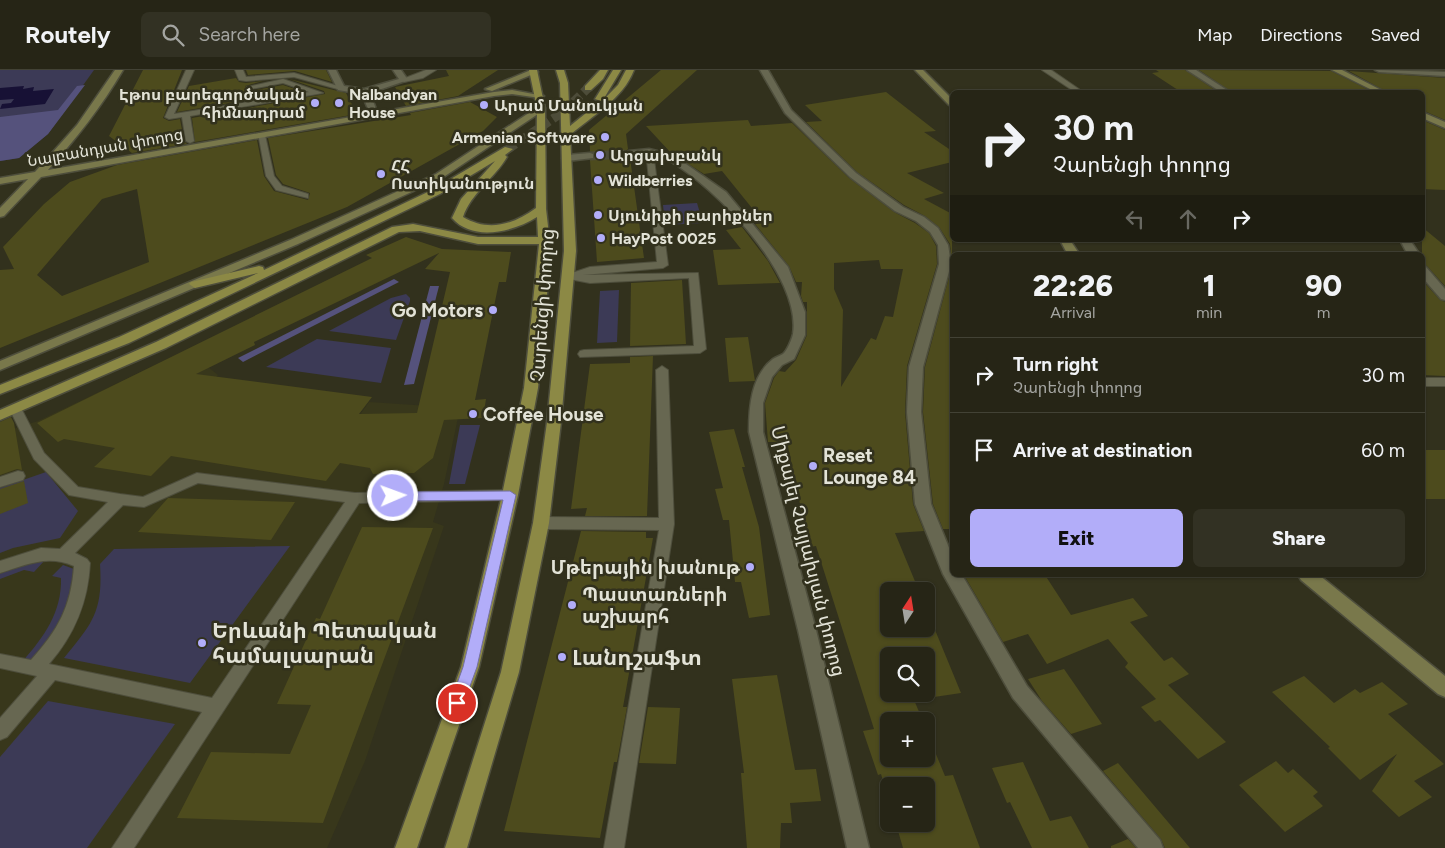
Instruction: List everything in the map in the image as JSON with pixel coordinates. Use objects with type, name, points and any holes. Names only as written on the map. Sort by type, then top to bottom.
[{"type":"main road","points":[[0,214],[43,170],[107,92],[119,70]]},
{"type":"main road","name":"Չարենցի փողոց","points":[[460,848],[510,672],[541,523],[554,422],[571,235],[564,83],[560,70]]},
{"type":"main road","points":[[592,70],[593,78],[588,88],[600,77],[604,70]]},
{"type":"main road","points":[[594,110],[617,70]]},
{"type":"main road","points":[[566,134],[625,82],[630,70]]},
{"type":"main road","points":[[919,70],[950,101]]},
{"type":"main road","points":[[1336,70],[1377,90]]},
{"type":"main road","name":"Նալբանդյան փողոց","points":[[0,181],[43,170],[190,141],[488,89],[534,71]]},
{"type":"main road","name":"Չարենցի փողոց","points":[[406,848],[470,667],[510,495],[530,388],[544,273],[544,240],[541,209],[541,108],[534,71]]},
{"type":"main road","name":"Նալբանդյան փողոց","points":[[0,175],[43,170],[261,135],[494,94],[512,92],[540,96]]},
{"type":"main road","points":[[0,366],[195,284],[439,176],[541,108]]},
{"type":"main road","points":[[1425,115],[1445,125]]},
{"type":"main road","points":[[0,390],[124,340],[290,262],[436,192],[506,151],[498,166],[460,207],[457,218],[477,228],[503,228],[528,220],[541,209]]},
{"type":"main road","points":[[0,415],[16,410],[161,345],[222,313],[396,229],[412,226],[426,227],[458,238],[508,241],[544,240]]},
{"type":"main road","points":[[195,284],[290,262]]},
{"type":"main road","points":[[222,313],[290,262]]},
{"type":"main road","points":[[1309,577],[1445,688]]},
{"type":"street","points":[[332,70],[341,88],[365,92],[383,84],[404,80],[398,70]]},
{"type":"street","points":[[764,70],[788,111],[821,144],[853,175],[900,209],[920,219],[934,230],[943,245],[945,264],[916,367],[914,412],[923,504],[950,568]]},
{"type":"street","points":[[1191,70],[1223,90]]},
{"type":"street","points":[[1379,70],[1445,74]]},
{"type":"street","points":[[365,92],[372,109]]},
{"type":"street","name":"Միքայել Չայլախյան փողոց","points":[[629,154],[649,152],[670,157],[722,194],[782,267],[799,312],[798,335],[789,356],[777,362],[766,376],[756,403],[756,432],[807,630],[858,848]]},
{"type":"street","points":[[567,158],[590,156]]},
{"type":"street","points":[[1425,273],[1445,296]]},
{"type":"street","points":[[954,577],[958,588],[1020,692],[1152,848]]},
{"type":"lane","points":[[190,70],[169,118],[319,93],[283,81],[251,87]]},
{"type":"lane","points":[[240,70],[243,78],[249,80],[300,73],[341,88]]},
{"type":"lane","points":[[404,80],[420,76],[432,70]]},
{"type":"lane","points":[[1046,70],[1076,90]]},
{"type":"lane","points":[[186,115],[190,141]]},
{"type":"lane","points":[[261,135],[270,176],[280,188],[305,196]]},
{"type":"lane","points":[[568,276],[590,270],[663,266],[649,152]]},
{"type":"lane","points":[[568,276],[590,280],[694,276],[700,349],[584,354]]},
{"type":"lane","points":[[614,848],[667,524],[662,370]]},
{"type":"lane","points":[[1425,382],[1445,382]]},
{"type":"lane","points":[[16,410],[39,456],[74,491],[120,500],[144,502],[197,478],[355,498],[510,495]]},
{"type":"lane","points":[[0,482],[18,476]]},
{"type":"lane","points":[[122,848],[355,498]]},
{"type":"lane","points":[[65,554],[120,500]]},
{"type":"lane","points":[[541,523],[667,524]]},
{"type":"lane","points":[[0,566],[35,554],[65,554],[82,563],[81,589],[69,622],[43,670],[0,731]]},
{"type":"lane","points":[[0,661],[216,707]]},
{"type":"shaded area","points":[[0,70],[94,70],[48,134],[19,158],[0,161]]},
{"type":"shaded area","points":[[85,85],[48,134],[19,158],[0,161],[0,117],[58,110],[77,86]]},
{"type":"shaded area","points":[[24,86],[23,89],[34,87],[33,91],[54,89],[45,104],[0,109],[2,104],[11,103],[14,99],[0,100],[0,88]]},
{"type":"shaded area","points":[[697,203],[703,223],[665,225],[663,205]]},
{"type":"shaded area","points":[[394,279],[399,282],[243,362],[238,358]]},
{"type":"shaded area","points":[[430,286],[439,286],[414,384],[404,385]]},
{"type":"shaded area","points":[[619,290],[617,342],[597,343],[600,291]]},
{"type":"shaded area","points":[[406,294],[410,301],[396,340],[329,331],[391,298]]},
{"type":"shaded area","points":[[317,339],[391,348],[381,383],[266,367]]},
{"type":"shaded area","name":"Երևանի Պետական համալսարան","points":[[187,350],[218,375],[202,394],[359,416],[369,402],[460,408],[444,484],[433,522],[444,526],[365,761],[327,848],[0,848],[0,433],[38,421]]},
{"type":"shaded area","points":[[460,425],[480,425],[465,484],[449,484]]},
{"type":"shaded area","points":[[46,472],[78,511],[60,538],[13,548],[0,553],[0,488]]},
{"type":"shaded area","points":[[290,546],[190,683],[64,658],[94,616],[100,594],[100,564],[114,549]]},
{"type":"shaded area","points":[[31,560],[45,560],[34,572],[24,570],[0,579],[0,572]]},
{"type":"shaded area","points":[[63,565],[74,569],[67,615],[33,663],[22,662],[38,643],[55,613],[61,590],[61,578],[52,576]]},
{"type":"shaded area","points":[[48,701],[175,724],[87,848],[0,848],[0,757]]},
{"type":"building","points":[[143,70],[182,70],[163,118],[169,121],[180,119],[184,141],[187,144],[132,153],[109,136]]},
{"type":"building","points":[[246,70],[326,70],[332,82],[295,71],[248,75]]},
{"type":"building","points":[[446,70],[498,70],[458,96],[406,106],[395,87],[449,76]]},
{"type":"building","points":[[661,70],[697,70],[626,134],[628,149],[622,155],[630,158],[644,258],[597,262],[590,160],[594,159],[595,154],[590,151],[589,130]]},
{"type":"building","points":[[1156,70],[1185,70],[1215,90],[1178,90],[1152,73],[1159,72]]},
{"type":"building","points":[[1199,70],[1331,71],[1369,90],[1229,90]]},
{"type":"building","points":[[1349,71],[1445,78],[1445,120],[1425,111],[1425,90],[1383,90]]},
{"type":"building","points":[[236,78],[239,82],[246,83],[263,81],[245,86],[250,91],[283,85],[301,91],[177,112],[189,86]]},
{"type":"building","points":[[289,79],[346,93],[357,114],[195,142],[192,118],[325,94],[324,91]]},
{"type":"building","points":[[886,92],[936,131],[924,132],[950,150],[950,162],[907,173],[944,193],[924,199],[950,213],[952,252],[950,244],[939,227],[857,172],[806,122],[822,121],[805,105]]},
{"type":"building","points":[[470,102],[497,117],[483,131],[347,207],[0,348],[0,270],[14,269],[3,247],[44,204],[70,182],[117,165],[257,140],[264,176],[274,191],[308,200],[310,193],[283,184],[276,175],[268,138],[411,115],[410,113]],"holes":[[[137,189],[149,262],[62,296],[37,275],[102,199]]]},
{"type":"building","points":[[748,120],[751,126],[792,123],[849,178],[894,212],[929,233],[936,246],[937,264],[907,366],[905,412],[913,504],[924,531],[895,533],[915,582],[880,582],[880,638],[935,638],[935,630],[961,693],[935,697],[935,647],[880,647],[880,702],[915,702],[919,712],[880,712],[880,767],[935,767],[935,752],[945,776],[953,775],[980,848],[903,848],[898,832],[935,832],[935,777],[882,777],[881,774],[878,775],[863,731],[874,729],[816,546],[809,547],[787,442],[768,442],[765,403],[774,378],[779,371],[785,372],[796,360],[807,335],[807,302],[803,302],[801,296],[802,282],[796,282],[789,266],[755,224],[764,223],[722,171],[704,174],[671,153],[646,126]],"holes":[[[879,260],[881,269],[903,269],[893,317],[885,316],[876,340],[871,338],[841,387],[843,310],[834,289],[834,263]]]},
{"type":"building","points":[[1425,121],[1445,130],[1445,190],[1425,189]]},
{"type":"building","points":[[742,227],[768,261],[780,283],[718,285],[713,250],[741,249],[726,230]]},
{"type":"building","points":[[1425,229],[1445,246],[1445,286],[1425,265],[1425,252],[1422,252],[1422,242],[1425,242]]},
{"type":"building","points":[[406,237],[442,249],[511,252],[506,282],[499,282],[475,400],[486,399],[483,418],[444,420],[433,458],[414,473],[373,474],[370,468],[340,463],[326,481],[171,456],[151,476],[94,467],[115,448],[64,439],[58,442],[37,423],[372,258],[366,255]],"holes":[[[439,253],[425,269],[450,272],[417,413],[359,414],[372,397],[196,374],[255,345],[254,342]]]},
{"type":"building","points":[[950,273],[950,529],[943,529],[933,504],[923,412],[925,367]]},
{"type":"building","points":[[682,280],[686,344],[630,346],[631,283]]},
{"type":"building","points":[[1425,283],[1440,300],[1445,302],[1445,376],[1425,375]]},
{"type":"building","points":[[748,337],[755,381],[729,382],[725,338]]},
{"type":"building","points":[[653,356],[647,516],[585,516],[587,508],[571,509],[590,364],[630,363],[630,357]]},
{"type":"building","points":[[11,417],[14,423],[22,470],[17,469],[0,475],[0,422]]},
{"type":"building","points":[[734,429],[745,467],[742,467],[759,527],[770,615],[749,618],[741,582],[735,582],[729,520],[723,520],[715,489],[723,488],[709,432]]},
{"type":"building","points":[[1425,450],[1445,450],[1445,499],[1425,499]]},
{"type":"building","points":[[24,481],[28,503],[0,514],[0,489]]},
{"type":"building","points":[[168,498],[295,502],[271,540],[138,532]]},
{"type":"building","points":[[362,527],[433,528],[323,823],[177,818],[211,752],[290,754],[311,705],[277,704],[316,618],[320,619]]},
{"type":"building","points":[[581,531],[646,532],[646,538],[653,538],[623,707],[627,707],[617,762],[614,762],[600,838],[504,831]]},
{"type":"building","points":[[965,577],[1046,577],[1071,615],[1133,598],[1148,616],[1130,622],[1164,661],[1172,657],[1189,674],[1168,685],[1226,742],[1198,759],[1160,720],[1155,722],[1141,707],[1156,699],[1125,667],[1128,663],[1108,639],[1047,664],[1028,634],[1003,642]]},
{"type":"building","points":[[1064,669],[1102,724],[1071,734],[1042,701],[1028,679]]},
{"type":"building","points":[[777,675],[795,770],[816,769],[821,801],[790,803],[792,823],[781,823],[780,848],[747,848],[741,773],[744,773],[732,679]]},
{"type":"building","points":[[1304,676],[1334,703],[1355,689],[1360,693],[1382,682],[1408,704],[1388,714],[1444,764],[1414,781],[1432,797],[1399,817],[1372,791],[1397,754],[1360,780],[1328,748],[1330,747],[1272,692]]},
{"type":"building","points":[[648,707],[680,708],[676,764],[639,763]]},
{"type":"building","points":[[1276,761],[1288,773],[1293,769],[1318,792],[1313,796],[1323,806],[1285,832],[1239,785]]},
{"type":"building","points":[[1023,762],[1050,821],[1071,816],[1089,848],[1032,848],[1010,802],[1007,803],[992,768]]},
{"type":"building","points":[[1118,763],[1190,848],[1165,848],[1161,839],[1103,771]]},
{"type":"building","points":[[1128,839],[1136,848],[1111,848],[1111,846]]},
{"type":"tunnel","points":[[508,149],[563,112],[588,88]]},
{"type":"tunnel","points":[[590,156],[629,154]]},
{"type":"place","name":"Էթոս բարեգործական հիմնադրամ","points":[[315,103]]},
{"type":"place","name":"Nalbandyan House","points":[[339,103]]},
{"type":"place","name":"Արամ Մանուկյան","points":[[484,105]]},
{"type":"place","name":"Armenian Software","points":[[605,137]]},
{"type":"place","name":"Արցախբանկ","points":[[600,155]]},
{"type":"place","name":"ՀՀ Ոստիկանություն","points":[[381,174]]},
{"type":"place","name":"Wildberries","points":[[598,180]]},
{"type":"place","name":"Սյունիքի բարիքներ","points":[[598,215]]},
{"type":"place","name":"HayPost 0025","points":[[601,238]]},
{"type":"place","name":"Go Motors","points":[[493,310]]},
{"type":"place","name":"Coffee House","points":[[473,414]]},
{"type":"place","name":"Reset Lounge 84","points":[[813,466]]},
{"type":"place","name":"Մթերային խանութ","points":[[750,567]]},
{"type":"place","name":"Պաստառների աշխարհ","points":[[572,605]]},
{"type":"place","name":"Երևանի Պետական համալսարան","points":[[202,643]]},
{"type":"place","name":"Լանդշաֆտ","points":[[562,657]]},
{"type":"route","points":[[393,496],[510,495],[470,667],[457,703]]}]
